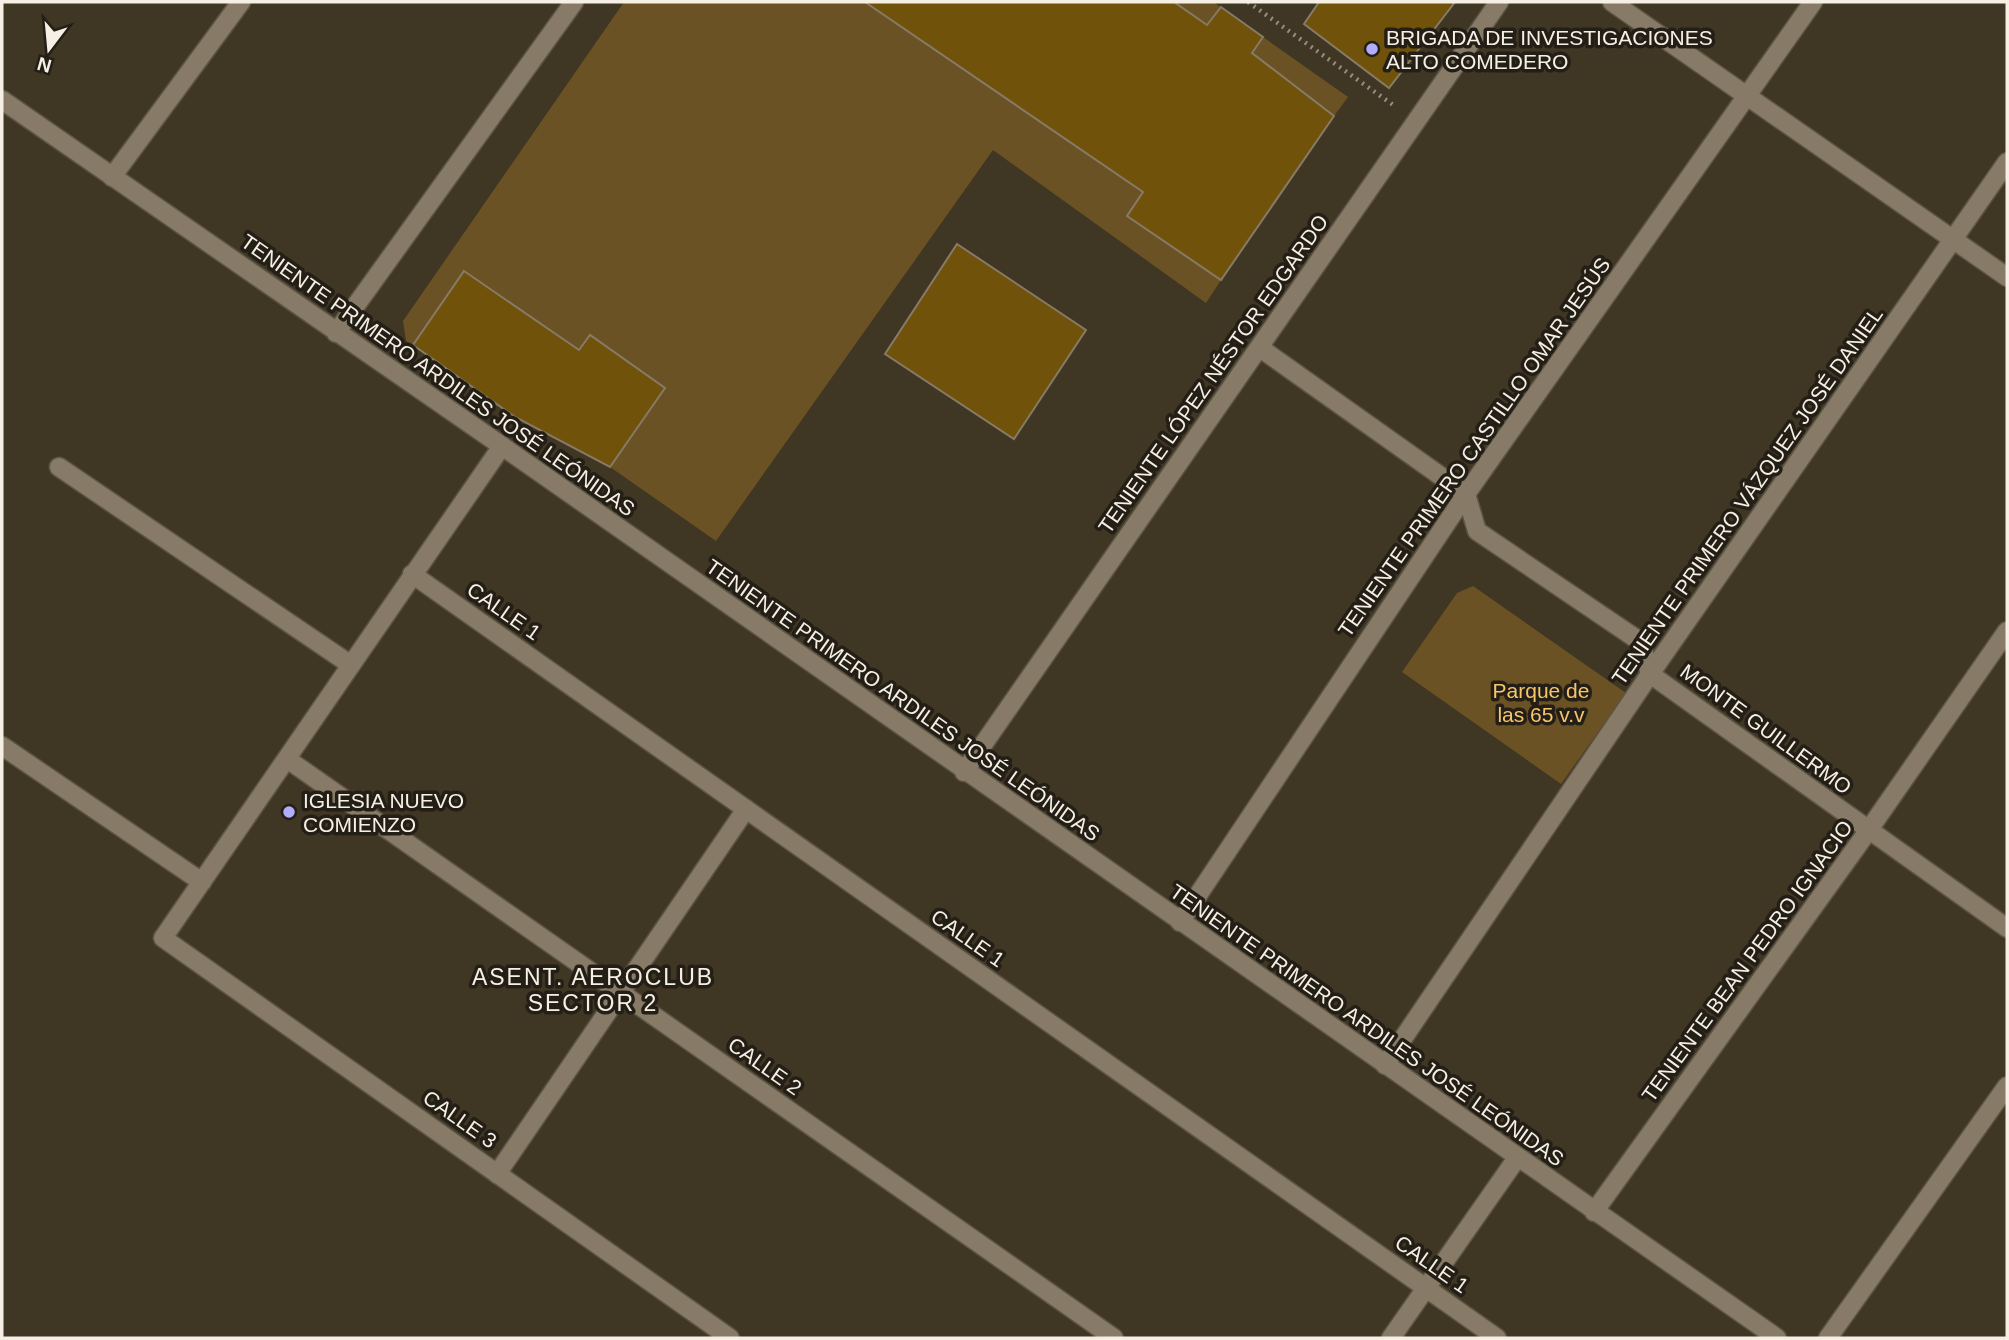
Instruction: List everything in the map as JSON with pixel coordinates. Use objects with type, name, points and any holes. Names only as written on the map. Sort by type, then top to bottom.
[{"type":"street","points":[[112,177],[241,2]]},
{"type":"street","points":[[336,332],[574,2]]},
{"type":"street","name":"TENIENTE LÓPEZ NÉSTOR EDGARDO","points":[[964,772],[1499,2]]},
{"type":"street","points":[[1612,2],[2007,277]]},
{"type":"street","name":"TENIENTE PRIMERO CASTILLO OMAR JESÚS","points":[[1180,922],[1466,494],[1813,2]]},
{"type":"street","name":"TENIENTE PRIMERO ARDILES JOSÉ LEÓNIDAS","points":[[2,100],[502,446],[964,772],[1777,1338]]},
{"type":"street","name":"TENIENTE PRIMERO VÁZQUEZ JOSÉ DANIEL","points":[[1385,1065],[1650,674],[2007,162]]},
{"type":"street","points":[[1260,348],[1466,494]]},
{"type":"street","points":[[2,746],[202,882],[502,446]]},
{"type":"street","points":[[59,467],[351,665]]},
{"type":"street","name":"MONTE GUILLERMO","points":[[1466,494],[1477,531],[1641,642],[1650,674],[2007,928]]},
{"type":"street","name":"CALLE 1","points":[[412,574],[1497,1338]]},
{"type":"street","name":"TENIENTE BEAN PEDRO IGNACIO","points":[[1594,1212],[1868,831],[2007,631]]},
{"type":"street","name":"CALLE 2","points":[[287,759],[1114,1338]]},
{"type":"street","points":[[498,1174],[746,809]]},
{"type":"street","name":"CALLE 3","points":[[202,882],[163,938],[730,1338]]},
{"type":"street","points":[[1828,1338],[2007,1086]]},
{"type":"street","points":[[1391,1338],[1517,1158]]},
{"type":"path","points":[[1248,2],[1416,122]]},
{"type":"green space","points":[[624,2],[865,2],[1143,192],[1127,216],[1221,280],[1206,303],[993,150],[716,541],[610,467],[665,389],[590,336],[579,350],[464,272],[413,345],[406,341],[403,321]]},
{"type":"green space","points":[[1174,2],[1213,2],[1221,7],[1207,25]]},
{"type":"green space","points":[[1263,37],[1348,97],[1334,116],[1252,53]]},
{"type":"green space","name":"Parque de las 65 v.v","points":[[1473,586],[1626,693],[1561,784],[1402,672],[1457,593]]},
{"type":"building","points":[[865,2],[1174,2],[1207,25],[1221,7],[1263,37],[1252,53],[1334,116],[1221,280],[1127,216],[1143,192]]},
{"type":"building","points":[[1319,2],[1455,2],[1389,88],[1304,24]]},
{"type":"building","points":[[957,244],[1086,330],[1014,439],[885,354]]},
{"type":"building","points":[[464,271],[579,350],[590,335],[665,388],[610,467],[515,417],[413,345]]},
{"type":"place","name":"BRIGADA DE INVESTIGACIONES ALTO COMEDERO","points":[[1372,49]]},
{"type":"place","name":"IGLESIA NUEVO COMIENZO","points":[[289,812]]},
{"type":"district","name":"ASENT. AEROCLUB SECTOR 2","points":[[593,990]]}]
